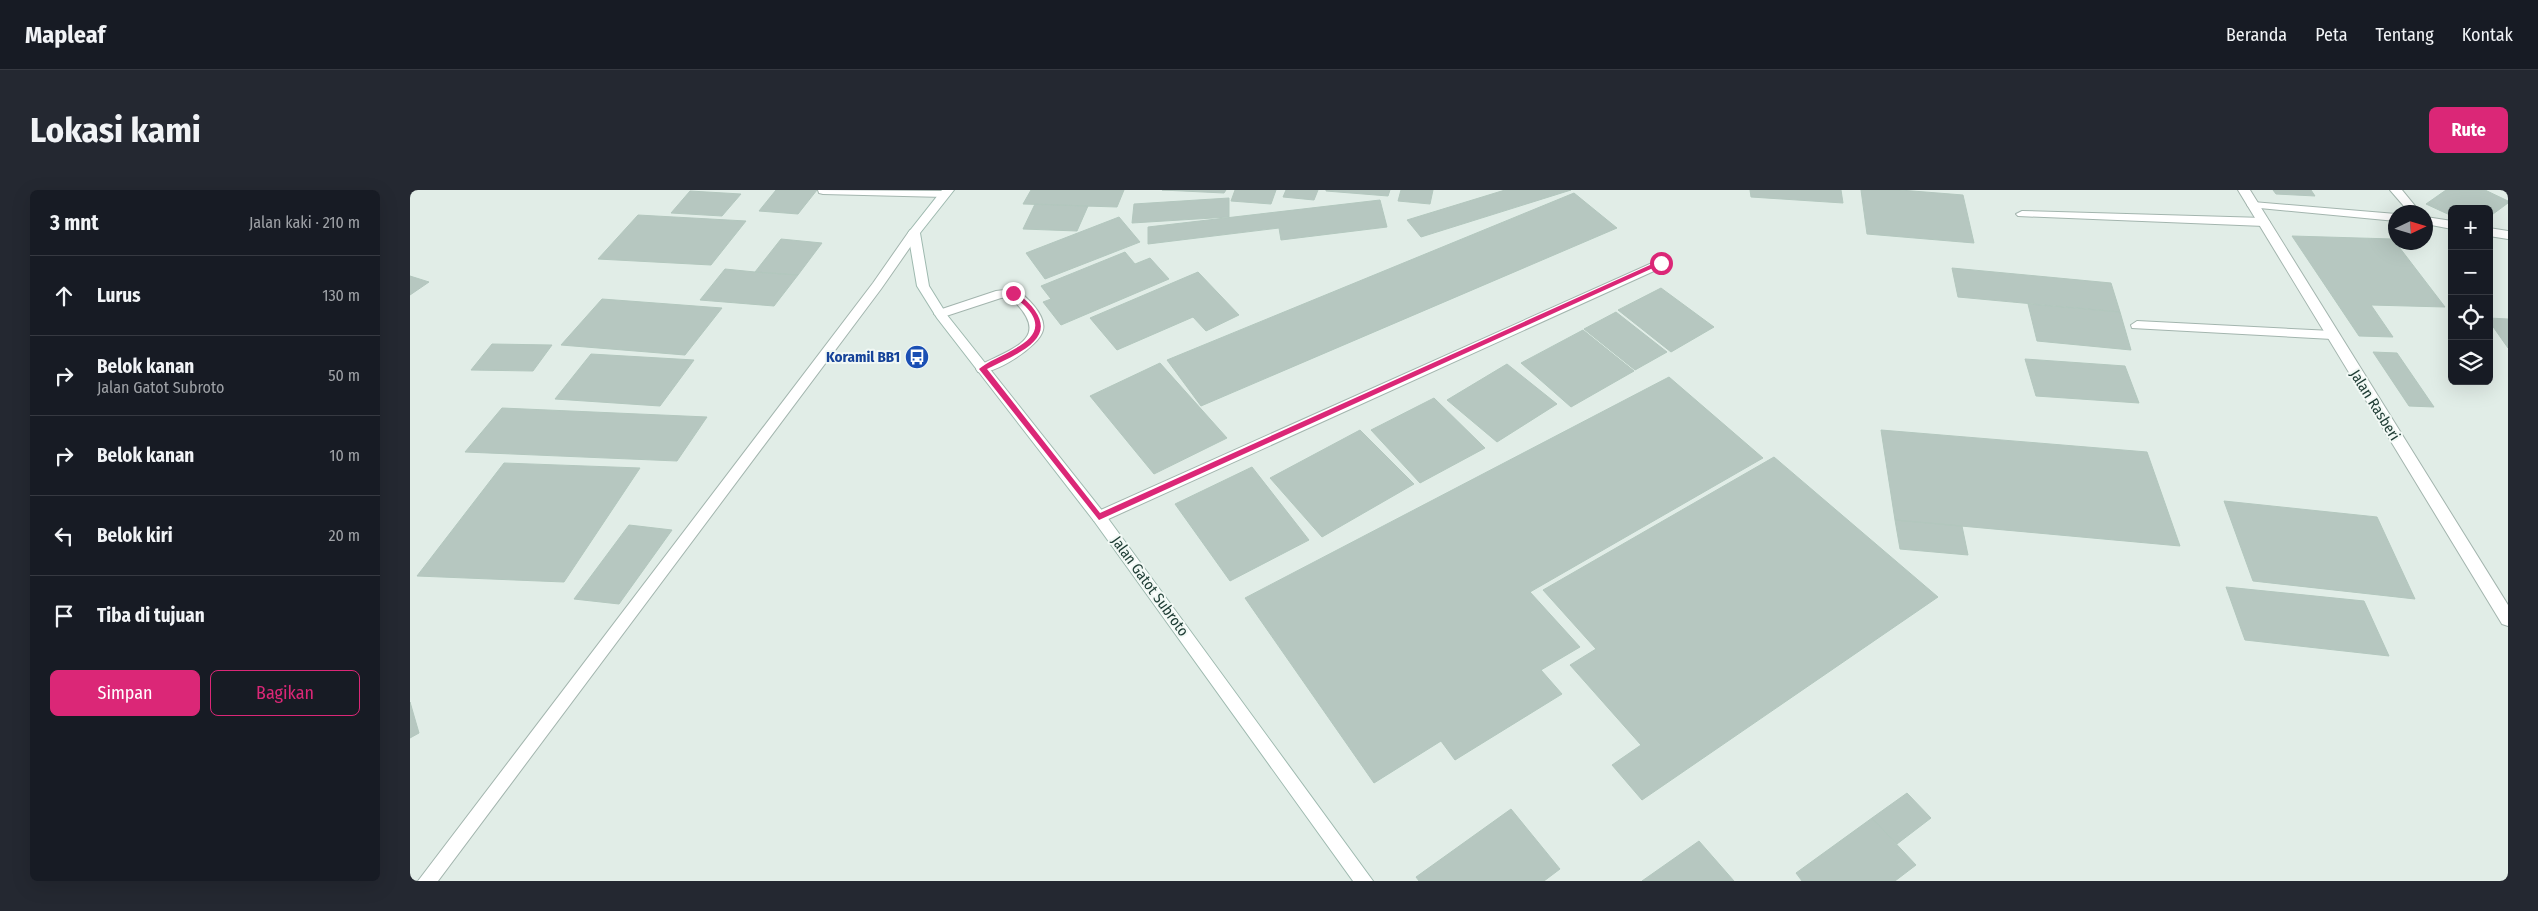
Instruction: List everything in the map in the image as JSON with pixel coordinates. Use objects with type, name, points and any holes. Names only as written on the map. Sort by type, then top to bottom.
[{"type":"street","name":"Jalan Rasberi","points":[[2244,190],[2508,619]]},
{"type":"street","points":[[2396,190],[2409,205]]},
{"type":"street","points":[[823,191],[946,192]]},
{"type":"street","points":[[427,881],[946,192]]},
{"type":"street","points":[[2253,205],[2388,217]]},
{"type":"street","points":[[2022,214],[2264,222]]},
{"type":"street","points":[[2433,222],[2448,224]]},
{"type":"street","name":"Jalan Gatot Subroto","points":[[914,233],[923,286],[940,314],[1099,517],[1364,881]]},
{"type":"street","points":[[2493,233],[2508,235]]},
{"type":"street","points":[[1099,517],[1661,263]]},
{"type":"street","points":[[940,314],[1000,294],[1013,293],[1028,305],[1038,322],[1036,337],[1023,348],[983,369]]},
{"type":"street","points":[[2137,324],[2332,335]]},
{"type":"building","points":[[776,190],[817,190],[798,214],[759,211]]},
{"type":"building","points":[[1031,190],[1124,190],[1117,207],[1023,204]]},
{"type":"building","points":[[1162,190],[1226,190],[1224,193]]},
{"type":"building","points":[[1235,190],[1276,190],[1271,204],[1231,201]]},
{"type":"building","points":[[1286,190],[1318,190],[1314,200],[1283,197]]},
{"type":"building","points":[[1326,190],[1390,190],[1388,196],[1326,191]]},
{"type":"building","points":[[1401,190],[1433,190],[1430,204],[1398,201]]},
{"type":"building","points":[[1505,190],[1571,190],[1421,237],[1407,220]]},
{"type":"building","points":[[1750,190],[1841,190],[1843,203],[1751,197]]},
{"type":"building","points":[[1861,190],[1900,190],[1963,195],[1974,243],[1867,234]]},
{"type":"building","points":[[2273,190],[2311,190],[2315,196],[2276,194]]},
{"type":"building","points":[[2446,190],[2485,190],[2508,201],[2508,203],[2493,214],[2493,205],[2448,205],[2448,214],[2433,207],[2433,205],[2426,204]]},
{"type":"building","points":[[690,191],[741,194],[722,216],[671,213]]},
{"type":"building","points":[[1574,193],[1617,228],[1201,406],[1167,360]]},
{"type":"building","points":[[1229,198],[1229,217],[1132,223],[1134,204]]},
{"type":"building","points":[[1380,200],[1387,227],[1281,240],[1279,228],[1148,244],[1148,227]]},
{"type":"building","points":[[1035,204],[1088,206],[1077,231],[1023,229]]},
{"type":"building","points":[[638,215],[746,221],[711,265],[598,259]]},
{"type":"building","points":[[1119,217],[1140,242],[1045,279],[1026,253]]},
{"type":"building","points":[[2292,236],[2388,239],[2388,250],[2401,250],[2445,307],[2371,305],[2393,337],[2359,336]]},
{"type":"building","points":[[781,239],[822,243],[798,275],[755,272]]},
{"type":"building","points":[[1125,252],[1135,264],[1150,258],[1169,279],[1061,325],[1043,302],[1051,299],[1041,286]]},
{"type":"building","points":[[1952,268],[2111,283],[2120,312],[1958,297]]},
{"type":"building","points":[[725,269],[798,275],[774,306],[700,300]]},
{"type":"building","points":[[1198,272],[1239,315],[1206,331],[1193,317],[1117,350],[1090,318]]},
{"type":"building","points":[[410,276],[429,282],[410,295]]},
{"type":"building","points":[[1661,288],[1714,327],[1671,352],[1618,310]]},
{"type":"building","points":[[602,299],[722,308],[685,355],[561,345]]},
{"type":"building","points":[[2028,304],[2120,312],[2131,350],[2037,341]]},
{"type":"building","points":[[1616,312],[1667,352],[1635,370],[1584,329]]},
{"type":"building","points":[[2493,318],[2508,319],[2508,348],[2493,327]]},
{"type":"building","points":[[1583,330],[1634,371],[1571,407],[1521,363]]},
{"type":"building","points":[[492,344],[552,345],[533,371],[471,370]]},
{"type":"building","points":[[2373,352],[2397,353],[2434,407],[2409,406]]},
{"type":"building","points":[[591,354],[694,360],[660,406],[555,399]]},
{"type":"building","points":[[2025,359],[2125,366],[2139,403],[2036,396]]},
{"type":"building","points":[[1160,363],[1227,438],[1154,474],[1090,396]]},
{"type":"building","points":[[1507,364],[1557,404],[1497,442],[1447,400]]},
{"type":"building","points":[[1669,377],[1763,458],[1530,592],[1580,647],[1541,670],[1562,694],[1455,760],[1441,741],[1374,783],[1245,598]]},
{"type":"building","points":[[1434,398],[1485,448],[1420,483],[1371,430]]},
{"type":"building","points":[[502,408],[707,417],[677,461],[465,452]]},
{"type":"building","points":[[1360,430],[1414,484],[1322,537],[1270,478]]},
{"type":"building","points":[[1881,430],[2147,452],[2180,546],[1895,520]]},
{"type":"building","points":[[1774,457],[1938,597],[1642,800],[1612,765],[1641,745],[1570,665],[1596,649],[1543,590]]},
{"type":"building","points":[[504,463],[640,468],[564,582],[417,576]]},
{"type":"building","points":[[1252,467],[1309,540],[1230,581],[1175,504]]},
{"type":"building","points":[[2224,501],[2377,517],[2415,599],[2253,581]]},
{"type":"building","points":[[1895,520],[1962,526],[1968,555],[1900,549]]},
{"type":"building","points":[[629,525],[672,530],[619,604],[574,599]]},
{"type":"building","points":[[2226,587],[2364,601],[2389,656],[2245,640]]},
{"type":"building","points":[[410,702],[419,733],[410,738]]},
{"type":"building","points":[[1907,793],[1931,818],[1897,844],[1872,818]]},
{"type":"building","points":[[1511,809],[1560,869],[1544,881],[1419,881],[1416,877]]},
{"type":"building","points":[[1872,818],[1916,865],[1895,881],[1802,881],[1796,873]]},
{"type":"building","points":[[1699,841],[1734,881],[1642,881]]},
{"type":"place","name":"Koramil BB1","points":[[917,357]]},
{"type":"route","points":[[1013,293],[1028,305],[1038,322],[1036,337],[1023,348],[983,369],[1099,517],[1661,263]]}]
